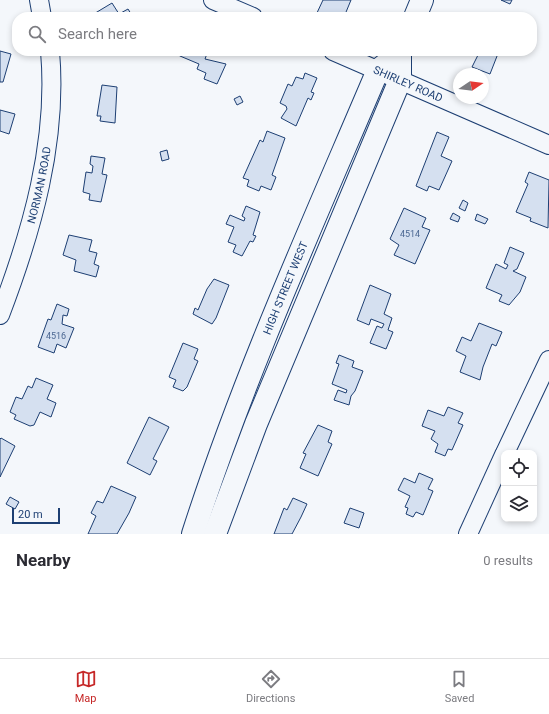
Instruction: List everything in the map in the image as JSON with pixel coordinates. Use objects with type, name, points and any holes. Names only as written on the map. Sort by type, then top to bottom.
[{"type":"main road","points":[[417,12],[422,0]]},
{"type":"main road","name":"HIGH STREET WEST","points":[[193,534],[218,457],[266,334],[378,70],[396,56]]},
{"type":"main road","name":"HIGH STREET WEST","points":[[215,534],[256,424],[400,80],[400,56]]},
{"type":"street","points":[[39,0],[41,12]]},
{"type":"street","points":[[216,0],[242,12]]},
{"type":"street","name":"NORMAN ROAD","points":[[0,315],[29,225],[48,147],[52,78],[50,56]]},
{"type":"street","name":"SHIRLEY ROAD","points":[[345,56],[549,145]]},
{"type":"street","points":[[506,450],[549,360]]},
{"type":"street","points":[[468,534],[501,461]]},
{"type":"building","points":[[323,0],[351,0],[346,12],[317,12]]},
{"type":"building","points":[[501,0],[512,0],[510,4]]},
{"type":"building","points":[[112,3],[118,12],[97,12]]},
{"type":"building","points":[[128,9],[130,12],[123,12]]},
{"type":"building","points":[[0,51],[11,54],[3,82],[0,82]]},
{"type":"building","points":[[180,56],[206,56],[205,59],[226,64],[217,84],[204,79],[206,73],[197,69],[199,64]]},
{"type":"building","points":[[478,56],[497,56],[490,74],[489,68],[472,67]]},
{"type":"building","points":[[305,73],[317,78],[311,92],[314,93],[311,100],[308,98],[296,126],[281,118],[287,109],[286,106],[280,103],[288,84],[292,86],[296,77],[303,79]]},
{"type":"building","points":[[102,85],[117,87],[115,123],[100,121],[101,116],[97,116]]},
{"type":"building","points":[[240,96],[243,102],[237,105],[234,99]]},
{"type":"building","points":[[0,110],[15,114],[9,134],[0,131]]},
{"type":"building","points":[[267,131],[285,138],[272,175],[276,177],[271,190],[261,186],[259,191],[247,186],[249,180],[243,178],[260,140],[263,142]]},
{"type":"building","points":[[437,132],[449,137],[441,156],[452,161],[439,190],[429,186],[427,191],[416,186]]},
{"type":"building","points":[[167,150],[169,159],[162,161],[160,152]]},
{"type":"building","points":[[91,156],[105,158],[102,174],[107,175],[101,202],[89,200],[90,194],[83,192],[86,172],[92,173],[93,166],[90,164]]},
{"type":"building","points":[[529,172],[549,180],[548,228],[530,221],[531,218],[516,212],[528,184],[525,182]]},
{"type":"building","points":[[463,200],[468,203],[465,211],[459,208]]},
{"type":"building","points":[[246,206],[260,212],[253,235],[256,236],[253,242],[250,241],[242,256],[233,252],[236,245],[228,242],[234,227],[226,224],[230,215],[244,221],[245,218],[242,216]]},
{"type":"building","points":[[404,208],[426,218],[422,227],[430,230],[415,264],[394,255],[399,245],[390,239]]},
{"type":"building","points":[[453,213],[460,217],[458,222],[450,219]]},
{"type":"building","points":[[477,214],[488,219],[485,224],[475,220]]},
{"type":"building","points":[[69,235],[92,240],[89,251],[97,253],[94,264],[99,266],[96,277],[74,271],[76,260],[63,255]]},
{"type":"building","points":[[510,247],[524,253],[517,269],[513,271],[526,277],[520,292],[509,305],[499,301],[502,295],[486,288],[496,264],[506,269],[508,265],[504,263]]},
{"type":"building","points":[[214,279],[229,285],[216,318],[212,324],[193,314],[195,308],[198,310],[207,289]]},
{"type":"building","points":[[370,285],[391,294],[384,314],[392,318],[388,330],[393,332],[386,349],[370,343],[377,326],[382,328],[384,324],[371,319],[369,325],[357,320]]},
{"type":"building","points":[[57,304],[69,309],[67,316],[63,315],[62,324],[74,328],[66,348],[57,344],[54,353],[38,347],[48,319],[51,320]]},
{"type":"building","points":[[479,323],[502,332],[496,346],[492,344],[483,367],[480,380],[460,372],[466,356],[456,351],[462,337],[471,341]]},
{"type":"building","points":[[183,343],[198,349],[194,359],[198,361],[187,387],[183,391],[173,387],[176,380],[169,377]]},
{"type":"building","points":[[339,355],[354,361],[352,367],[363,371],[355,391],[351,396],[349,405],[334,400],[338,390],[346,393],[347,390],[332,384],[339,364],[336,363]]},
{"type":"building","points":[[36,378],[53,385],[47,399],[56,403],[51,417],[40,412],[34,425],[30,426],[14,419],[16,415],[10,412],[16,397],[22,399],[28,386],[32,388]]},
{"type":"building","points":[[448,407],[463,413],[458,423],[463,425],[452,450],[448,449],[445,456],[435,452],[438,444],[431,439],[435,431],[422,426],[428,410],[444,416]]},
{"type":"building","points":[[149,417],[169,427],[153,459],[157,461],[150,475],[127,463]]},
{"type":"building","points":[[318,425],[332,431],[328,442],[332,444],[318,476],[300,468],[306,454],[303,453]]},
{"type":"building","points":[[1,438],[15,446],[0,477],[0,439]]},
{"type":"building","points":[[419,473],[433,479],[428,489],[433,491],[423,515],[416,512],[413,517],[406,514],[408,508],[405,507],[410,496],[398,490],[404,478],[415,483]]},
{"type":"building","points":[[111,486],[136,497],[129,513],[117,534],[88,534],[96,516],[91,513],[97,501],[103,503]]},
{"type":"building","points":[[10,497],[19,502],[15,509],[6,504]]},
{"type":"building","points":[[293,498],[307,504],[301,517],[292,534],[274,534],[284,508],[287,510]]},
{"type":"building","points":[[350,508],[364,513],[359,528],[344,523]]}]
